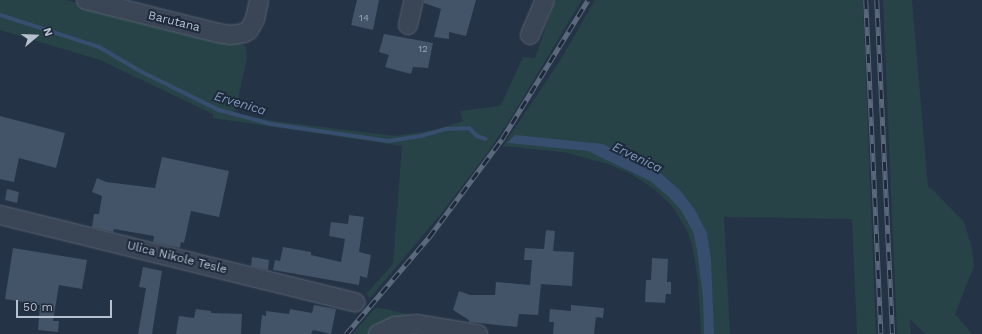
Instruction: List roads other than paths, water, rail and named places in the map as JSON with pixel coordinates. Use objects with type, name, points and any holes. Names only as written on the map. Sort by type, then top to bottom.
[{"type":"street","name":"Barutana","points":[[86,0],[218,33],[244,33],[249,30],[255,19],[259,0]]},
{"type":"street","points":[[408,25],[414,0]]},
{"type":"street","points":[[530,35],[546,0]]},
{"type":"street","name":"Ulica Nikole Tesle","points":[[0,215],[355,302]]},
{"type":"street","points":[[378,334],[395,326],[416,324],[478,334]]},
{"type":"water","points":[[515,135],[603,144],[659,172],[680,190],[695,210],[707,233],[711,259],[714,334],[704,334],[703,297],[697,250],[693,232],[681,210],[668,196],[650,181],[588,151],[507,143]]},
{"type":"waterway","name":"Ervenica","points":[[0,15],[99,47],[142,72],[219,110],[271,124],[389,141],[421,136],[446,129],[469,128],[477,136],[486,139]]},
{"type":"railway","points":[[346,334],[429,237],[502,139],[588,0]]},
{"type":"railway","points":[[866,0],[881,334]]},
{"type":"railway","points":[[877,0],[893,334]]}]
